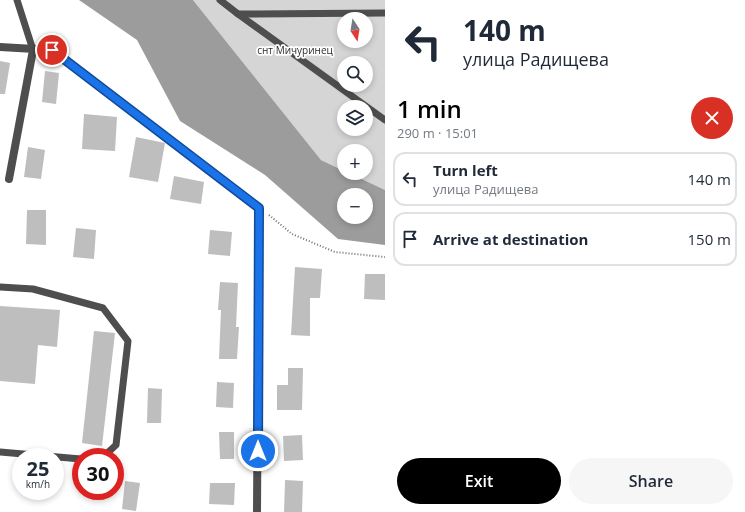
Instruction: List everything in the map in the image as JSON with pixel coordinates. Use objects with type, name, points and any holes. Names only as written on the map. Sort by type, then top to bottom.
[{"type":"street","points":[[0,47],[52,50],[259,208],[257,512]]},
{"type":"street","points":[[9,179],[33,50]]},
{"type":"lane","points":[[17,0],[33,50]]},
{"type":"lane","points":[[220,0],[385,120]]},
{"type":"lane","points":[[238,14],[385,13]]},
{"type":"lane","points":[[0,287],[33,289],[102,308],[128,341],[116,445],[113,448]]},
{"type":"lane","points":[[0,452],[72,458]]},
{"type":"path","points":[[259,208],[292,234],[335,252],[385,257]]},
{"type":"green space","name":"снт Мичуринец","points":[[193,0],[385,0],[385,190],[364,180],[373,180],[373,144],[337,144],[337,168],[321,160]]},
{"type":"shaded area","points":[[79,0],[193,0],[321,160],[337,168],[337,180],[364,180],[385,190],[385,245],[338,239],[265,175],[180,121],[137,40]]},
{"type":"building","points":[[0,61],[10,63],[5,94],[0,94]]},
{"type":"building","points":[[45,71],[59,73],[56,104],[42,102]]},
{"type":"building","points":[[84,114],[117,117],[115,151],[82,149]]},
{"type":"building","points":[[136,137],[165,143],[158,182],[129,177]]},
{"type":"building","points":[[28,147],[45,150],[41,179],[24,177]]},
{"type":"building","points":[[174,176],[204,182],[201,204],[170,199]]},
{"type":"building","points":[[27,210],[46,210],[46,245],[26,244]]},
{"type":"building","points":[[76,228],[96,230],[94,259],[73,257]]},
{"type":"building","points":[[210,230],[232,232],[230,256],[208,254]]},
{"type":"building","points":[[295,267],[322,269],[320,298],[310,298],[310,336],[291,335]]},
{"type":"building","points":[[365,274],[385,274],[385,300],[364,299]]},
{"type":"building","points":[[220,282],[238,283],[236,327],[239,327],[237,359],[219,359],[221,310],[218,310]]},
{"type":"building","points":[[0,306],[60,310],[57,347],[38,345],[35,384],[0,381]]},
{"type":"building","points":[[94,331],[115,333],[102,446],[82,443]]},
{"type":"building","points":[[288,368],[303,368],[302,410],[277,410],[277,385],[288,385]]},
{"type":"building","points":[[217,382],[234,383],[233,408],[216,407]]},
{"type":"building","points":[[148,388],[162,389],[161,423],[147,423]]},
{"type":"building","points":[[219,432],[234,432],[234,459],[220,459]]},
{"type":"building","points":[[302,435],[303,460],[284,461],[283,436]]},
{"type":"building","points":[[285,480],[303,481],[302,512],[284,512]]},
{"type":"building","points":[[125,481],[140,483],[136,511],[122,509]]},
{"type":"building","points":[[210,483],[235,483],[234,505],[209,504]]},
{"type":"route","points":[[52,50],[259,208],[258,451]]}]
